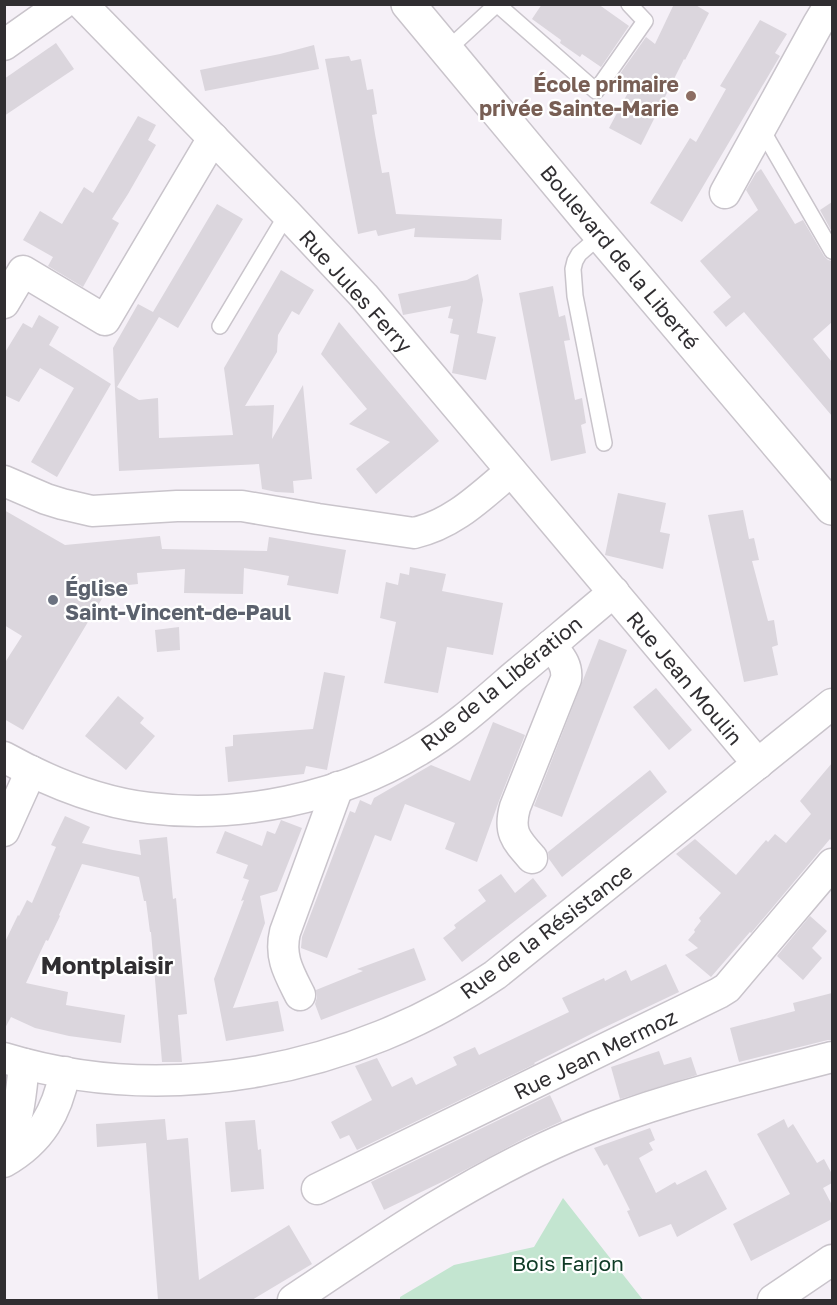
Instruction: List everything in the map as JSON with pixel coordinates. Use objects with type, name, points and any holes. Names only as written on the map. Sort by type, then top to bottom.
[{"type":"main road","name":"Boulevard de la Liberté","points":[[408,4],[832,508]]},
{"type":"street","points":[[4,45],[62,4]]},
{"type":"street","name":"Rue Jules Ferry","points":[[82,4],[364,296],[614,592]]},
{"type":"street","points":[[725,193],[830,4]]},
{"type":"street","points":[[4,303],[23,271],[105,320],[213,138]]},
{"type":"street","points":[[4,481],[46,499],[92,510],[242,506],[414,533],[427,530],[458,515],[511,471]]},
{"type":"street","name":"Rue de la Libération","points":[[4,757],[31,771],[95,796],[165,809],[213,810],[251,807],[304,798],[388,767],[417,752],[475,711],[614,592]]},
{"type":"street","name":"Rue Jean Moulin","points":[[614,592],[758,764]]},
{"type":"street","points":[[532,858],[517,841],[512,824],[515,807],[566,679],[565,665],[551,645]]},
{"type":"street","name":"Rue de la Résistance","points":[[14,1061],[65,1072],[104,1077],[152,1079],[218,1077],[298,1063],[351,1047],[404,1027],[450,1004],[495,975],[832,704]]},
{"type":"street","points":[[4,831],[31,771]]},
{"type":"street","points":[[300,995],[284,958],[282,942],[338,787]]},
{"type":"street","name":"Rue Jean Mermoz","points":[[317,1190],[727,988],[832,864]]},
{"type":"street","points":[[293,1300],[416,1219],[496,1173],[571,1136],[688,1095],[832,1057]]},
{"type":"street","points":[[4,1146],[13,1131],[21,1094],[14,1061]]},
{"type":"street","points":[[4,1162],[34,1139],[50,1118],[60,1097],[65,1072]]},
{"type":"street","points":[[773,1300],[832,1260]]},
{"type":"lane","points":[[447,51],[496,4],[596,91],[645,21],[628,4]]},
{"type":"lane","points":[[761,128],[832,251]]},
{"type":"lane","points":[[220,326],[287,214]]},
{"type":"lane","points":[[601,235],[579,254],[573,269],[575,296],[604,443]]},
{"type":"green space","name":"Bois Farjon","points":[[563,1198],[643,1300],[400,1300],[400,1297],[454,1265],[534,1247]]},
{"type":"building","points":[[542,4],[598,4],[629,26],[601,67],[582,54],[580,57],[532,19]]},
{"type":"building","points":[[674,4],[694,4],[709,13],[641,145],[609,128],[631,87],[617,78],[646,37],[655,44]]},
{"type":"building","points":[[760,20],[787,34],[775,53],[780,56],[682,222],[650,203],[690,138],[696,142],[726,89],[720,86]]},
{"type":"building","points":[[56,43],[74,69],[4,116],[4,79]]},
{"type":"building","points":[[314,45],[319,69],[205,91],[200,70]]},
{"type":"building","points":[[349,56],[351,61],[361,59],[367,90],[373,89],[377,114],[372,115],[382,173],[389,172],[396,214],[502,219],[501,240],[414,237],[415,228],[378,236],[376,230],[358,234],[325,59]]},
{"type":"building","points":[[138,116],[156,125],[148,140],[156,145],[112,219],[119,223],[83,287],[48,266],[53,257],[23,240],[40,211],[62,224],[84,187],[93,193]]},
{"type":"building","points":[[761,169],[795,224],[803,220],[824,256],[832,261],[832,322],[813,339],[832,362],[832,416],[744,312],[726,327],[713,312],[731,297],[700,261],[758,210],[746,190]]},
{"type":"building","points":[[832,202],[832,232],[820,210]]},
{"type":"building","points":[[217,204],[243,219],[178,328],[159,317],[117,387],[139,400],[158,398],[159,438],[233,435],[224,368],[281,270],[314,290],[299,315],[292,311],[278,335],[277,352],[245,406],[274,405],[272,439],[303,385],[312,479],[293,481],[294,493],[262,489],[259,464],[119,471],[113,348],[138,304],[153,312]]},
{"type":"building","points":[[478,274],[483,300],[477,333],[496,337],[486,380],[452,373],[459,335],[450,333],[453,319],[448,318],[451,306],[403,315],[398,294],[467,280]]},
{"type":"building","points":[[553,286],[559,317],[565,315],[570,340],[564,341],[575,400],[582,398],[586,423],[581,425],[586,453],[551,461],[519,293]]},
{"type":"building","points":[[39,315],[59,327],[49,345],[111,384],[57,477],[31,462],[74,388],[40,368],[19,402],[4,395],[4,354],[23,323],[32,328]]},
{"type":"building","points":[[339,322],[439,441],[376,494],[356,469],[390,442],[349,424],[367,409],[321,354]]},
{"type":"building","points":[[618,493],[666,503],[660,532],[670,534],[663,569],[605,555]]},
{"type":"building","name":"Église Saint-Vincent-de-Paul","points":[[4,510],[65,545],[160,536],[162,549],[267,551],[269,537],[346,550],[338,594],[287,585],[289,576],[244,568],[243,594],[184,593],[185,569],[137,573],[138,584],[109,587],[23,730],[4,719],[4,664],[22,636],[4,625]]},
{"type":"building","points":[[743,510],[749,539],[754,538],[759,560],[752,561],[768,621],[774,620],[778,645],[772,647],[778,675],[744,682],[708,515]]},
{"type":"building","points":[[410,567],[446,574],[442,591],[503,603],[493,655],[447,647],[438,693],[384,683],[396,622],[380,618],[386,582],[398,585],[400,573],[409,575]]},
{"type":"building","points":[[179,627],[180,650],[157,652],[155,630]]},
{"type":"building","points":[[599,639],[627,650],[562,817],[534,806]]},
{"type":"building","points":[[324,672],[345,676],[327,770],[306,766],[304,774],[228,782],[225,747],[233,746],[233,735],[313,729]]},
{"type":"building","points":[[656,688],[692,730],[669,750],[633,707]]},
{"type":"building","points":[[118,696],[144,718],[140,723],[155,736],[126,770],[85,736]]},
{"type":"building","points":[[493,722],[525,735],[477,862],[445,849],[455,823],[405,804],[391,841],[375,835],[327,958],[301,948],[302,937],[350,811],[355,813],[360,800],[371,805],[374,798],[431,765],[470,781]]},
{"type":"building","points":[[832,763],[832,842],[830,839],[711,977],[685,955],[698,948],[688,940],[701,921],[699,918],[721,893],[676,854],[695,839],[736,875],[766,840],[768,842],[775,834],[786,843],[811,814],[800,801]]},
{"type":"building","points":[[650,770],[667,792],[562,877],[549,859],[548,852]]},
{"type":"building","points":[[65,816],[90,827],[82,843],[113,850],[141,855],[139,840],[167,837],[173,899],[176,898],[187,1014],[178,1015],[182,1062],[162,1062],[151,932],[139,877],[82,864],[60,916],[26,983],[68,992],[66,1005],[125,1015],[121,1043],[69,1036],[35,1028],[11,1017],[4,1030],[4,944],[27,900],[32,903],[56,847],[51,845]]},
{"type":"building","points":[[281,820],[302,828],[277,891],[260,896],[265,923],[233,1008],[278,1001],[284,1031],[226,1041],[214,979],[244,900],[241,901],[249,880],[243,878],[248,865],[216,853],[225,831],[262,846],[267,831],[275,834]]},
{"type":"building","points":[[501,874],[515,893],[533,878],[547,896],[462,962],[443,938],[456,928],[454,925],[486,901],[478,890]]},
{"type":"building","points":[[810,916],[827,931],[812,948],[822,958],[803,980],[777,956]]},
{"type":"building","points":[[414,948],[426,980],[321,1020],[315,1004],[316,990],[363,971],[357,969]]},
{"type":"building","points":[[666,964],[679,992],[357,1150],[349,1135],[340,1139],[331,1122],[372,1100],[355,1066],[377,1058],[392,1087],[412,1077],[416,1085],[457,1065],[453,1057],[475,1047],[479,1055],[569,1012],[562,998],[626,970],[631,981]]},
{"type":"building","points":[[832,993],[832,1040],[739,1062],[730,1028],[795,1011],[793,1003]]},
{"type":"building","points":[[659,1051],[664,1065],[691,1057],[697,1075],[620,1099],[611,1067]]},
{"type":"building","points":[[550,1095],[562,1121],[384,1210],[371,1182]]},
{"type":"building","points":[[165,1119],[167,1140],[188,1138],[199,1280],[289,1225],[312,1264],[252,1300],[158,1300],[146,1143],[97,1147],[96,1124]]},
{"type":"building","points":[[784,1119],[788,1128],[793,1124],[817,1163],[824,1159],[832,1174],[832,1183],[823,1188],[832,1205],[832,1219],[751,1261],[733,1224],[790,1194],[757,1134]]},
{"type":"building","points":[[255,1120],[258,1150],[261,1149],[264,1189],[231,1192],[225,1122]]},
{"type":"building","points":[[650,1128],[655,1140],[649,1143],[653,1150],[639,1158],[656,1193],[675,1182],[677,1185],[706,1170],[727,1209],[677,1237],[671,1224],[639,1237],[627,1211],[630,1210],[607,1164],[604,1166],[594,1148]]},
{"type":"place","name":"École primaire privée Sainte-Marie","points":[[691,96]]},
{"type":"place","name":"Église Saint-Vincent-de-Paul","points":[[53,600]]},
{"type":"district","name":"Montplaisir","points":[[107,964]]}]
